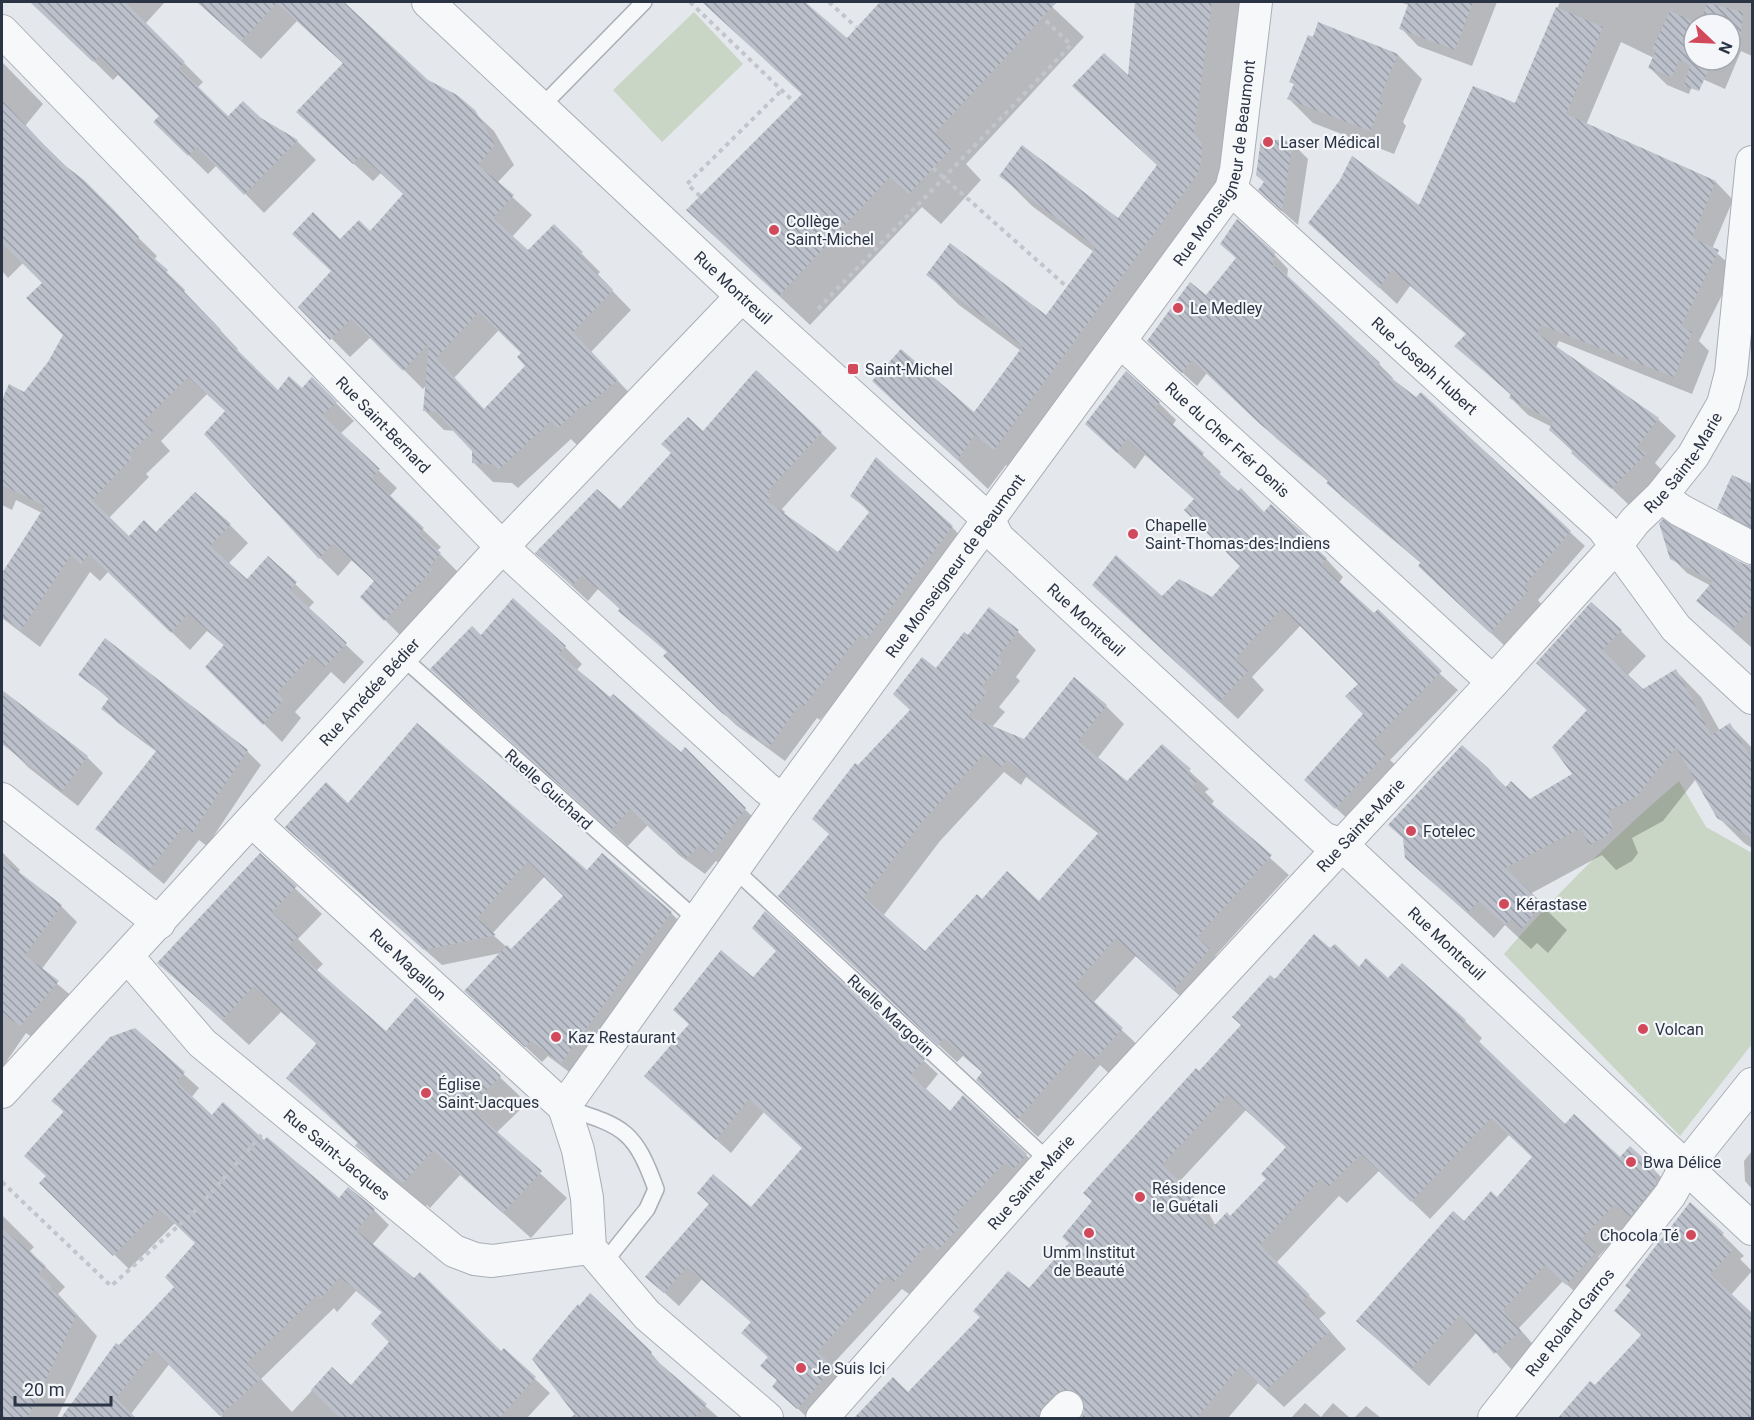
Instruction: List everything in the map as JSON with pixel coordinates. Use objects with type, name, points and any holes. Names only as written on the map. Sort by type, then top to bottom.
[{"type":"street","name":"Rue Montreuil","points":[[428,2],[542,106],[742,296],[988,519],[998,538],[1323,838],[1342,845],[1752,1229]]},
{"type":"street","name":"Rue Monseigneur de Beaumont","points":[[566,1103],[783,800],[1231,189],[1236,170],[1256,2]]},
{"type":"street","name":"Rue Saint-Bernard","points":[[2,31],[502,547],[748,772],[783,800]]},
{"type":"street","name":"Rue Sainte-Marie","points":[[822,1419],[1049,1161],[1493,682],[1615,547],[1635,521],[1661,496],[1693,456],[1723,404],[1742,377],[1752,162]]},
{"type":"street","name":"Rue Joseph Hubert","points":[[1231,189],[1603,528],[1676,628],[1752,698]]},
{"type":"street","name":"Rue Amédée Bédier","points":[[2,1092],[502,547],[742,296]]},
{"type":"street","name":"Rue du Cher Frér Denis","points":[[1120,341],[1493,682]]},
{"type":"street","points":[[1661,496],[1680,510],[1752,548]]},
{"type":"street","points":[[2,800],[159,922]]},
{"type":"street","name":"Rue Magallon","points":[[252,821],[566,1103]]},
{"type":"street","name":"Rue Saint-Jacques","points":[[127,956],[202,1043],[454,1251],[492,1261],[596,1256]]},
{"type":"street","name":"Rue Roland Garros","points":[[1494,1419],[1670,1195],[1685,1168],[1752,1084]]},
{"type":"street","points":[[566,1103],[578,1150],[596,1256],[646,1315],[767,1419]]},
{"type":"lane","points":[[542,106],[644,2]]},
{"type":"lane","name":"Ruelle Guichard","points":[[402,657],[697,920]]},
{"type":"lane","name":"Ruelle Margotin","points":[[734,869],[1049,1161]]},
{"type":"lane","points":[[566,1103],[625,1131],[645,1157],[656,1189],[647,1209],[596,1256]]},
{"type":"path","points":[[690,2],[794,102]]},
{"type":"path","points":[[830,2],[856,27]]},
{"type":"path","points":[[818,309],[1071,45],[1042,17]]},
{"type":"path","points":[[700,196],[687,184],[782,90]]},
{"type":"path","points":[[933,168],[1067,287]]},
{"type":"path","points":[[2,1182],[111,1286],[196,1210],[283,1110]]},
{"type":"green space","points":[[694,12],[743,64],[662,142],[613,90]]},
{"type":"green space","points":[[1679,781],[1706,827],[1752,853],[1752,1044],[1680,1136],[1504,954],[1588,864]]},
{"type":"building","points":[[30,2],[125,2],[185,62],[179,68],[228,116],[243,101],[261,118],[298,140],[244,195],[197,147],[188,156],[153,122],[159,116],[99,56],[93,62]]},
{"type":"building","points":[[197,2],[344,2],[428,80],[457,95],[475,110],[495,145],[478,165],[514,195],[493,218],[528,250],[554,224],[583,252],[579,255],[613,290],[573,332],[618,380],[585,407],[583,405],[558,428],[551,421],[498,470],[492,464],[472,463],[472,451],[436,412],[423,411],[429,343],[403,371],[351,319],[330,340],[298,307],[331,271],[292,234],[313,212],[340,239],[359,220],[370,231],[403,194],[361,155],[353,164],[296,112],[343,63],[277,3],[241,41]],"holes":[[[479,312],[521,353],[517,357],[525,366],[484,409],[436,358]]]},
{"type":"building","points":[[702,2],[805,2],[847,38],[880,2],[1057,2],[935,133],[952,148],[909,194],[890,177],[779,296],[686,210],[802,94]]},
{"type":"building","points":[[1135,2],[1212,2],[1194,133],[1202,144],[1201,163],[1197,175],[994,450],[975,435],[957,460],[872,381],[901,349],[974,412],[1023,346],[926,275],[950,243],[1046,315],[1096,247],[999,176],[1022,145],[1118,218],[1157,165],[1072,86],[1104,53],[1128,75]]},
{"type":"building","points":[[1409,2],[1473,2],[1455,50],[1399,29]]},
{"type":"building","points":[[1707,3],[1743,12],[1742,22],[1742,12],[1704,12]]},
{"type":"building","points":[[1556,7],[1603,27],[1566,114],[1716,181],[1692,238],[1719,250],[1681,326],[1692,332],[1674,377],[1541,325],[1537,333],[1659,418],[1636,448],[1647,453],[1611,489],[1571,453],[1573,450],[1549,430],[1553,421],[1509,398],[1511,394],[1454,346],[1467,333],[1392,270],[1379,288],[1308,223],[1340,180],[1352,156],[1419,205],[1473,86],[1515,103]]},
{"type":"building","points":[[1670,11],[1682,16],[1682,61],[1679,60],[1672,77],[1648,68],[1656,50],[1652,49]]},
{"type":"building","points":[[1318,22],[1398,54],[1379,99],[1383,101],[1370,131],[1287,99],[1294,84],[1289,82],[1308,35],[1313,37]]},
{"type":"building","points":[[1688,72],[1708,72],[1699,91],[1684,86]]},
{"type":"building","points":[[2,100],[60,162],[84,180],[114,210],[139,237],[135,242],[168,270],[166,273],[221,330],[219,332],[278,390],[289,376],[302,388],[312,377],[337,402],[322,415],[380,469],[372,478],[424,528],[419,533],[441,553],[429,567],[432,570],[384,621],[360,597],[374,581],[333,543],[319,559],[204,434],[225,411],[188,377],[143,422],[153,431],[129,454],[132,458],[92,500],[129,536],[144,520],[156,532],[195,492],[231,524],[210,546],[247,579],[268,556],[297,582],[290,590],[347,643],[325,667],[312,655],[277,693],[284,699],[263,725],[205,667],[224,645],[188,613],[171,633],[89,554],[81,564],[71,555],[21,630],[2,616],[2,573],[45,506],[2,485],[2,400],[9,384],[24,392],[48,362],[63,335],[26,298],[42,283],[2,243]]},
{"type":"building","points":[[1261,139],[1293,141],[1282,211],[1258,190],[1264,182],[1256,175]]},
{"type":"building","points":[[1237,219],[1275,253],[1272,270],[1276,265],[1380,363],[1377,367],[1416,397],[1421,392],[1571,531],[1524,586],[1529,590],[1490,633],[1418,566],[1421,562],[1326,483],[1329,480],[1260,424],[1192,360],[1182,373],[1147,341],[1190,282],[1206,295],[1236,258],[1220,244]]},
{"type":"building","points":[[756,370],[822,432],[767,492],[771,495],[767,501],[838,552],[870,511],[850,496],[876,457],[953,526],[866,640],[860,635],[804,706],[800,704],[769,747],[722,713],[663,656],[667,652],[618,611],[620,608],[582,575],[572,586],[535,553],[597,489],[620,509],[671,453],[661,444],[688,417],[703,431]]},
{"type":"building","points":[[1126,371],[1160,402],[1155,408],[1204,453],[1201,457],[1238,491],[1241,488],[1264,512],[1271,504],[1307,536],[1304,539],[1327,558],[1321,565],[1374,613],[1378,609],[1442,671],[1373,741],[1386,754],[1335,809],[1304,780],[1363,714],[1345,696],[1358,684],[1282,608],[1235,659],[1248,671],[1219,702],[1092,585],[1116,555],[1162,596],[1179,579],[1212,597],[1240,566],[1184,510],[1194,499],[1127,438],[1117,453],[1085,424]]},
{"type":"building","points":[[1732,475],[1752,484],[1752,528],[1717,509]]},
{"type":"building","points":[[1663,519],[1744,564],[1752,566],[1752,607],[1732,630],[1696,601],[1713,581],[1670,559],[1659,523]]},
{"type":"building","points":[[513,598],[566,646],[559,654],[610,697],[613,694],[681,752],[685,747],[746,808],[711,854],[699,845],[687,858],[660,838],[630,809],[611,830],[430,669],[472,626],[481,635]]},
{"type":"building","points":[[1591,602],[1622,630],[1602,650],[1643,689],[1676,669],[1711,735],[1730,723],[1752,760],[1752,838],[1717,818],[1676,747],[1637,796],[1607,812],[1613,827],[1606,836],[1589,845],[1581,828],[1505,868],[1542,903],[1522,929],[1511,919],[1505,925],[1479,901],[1467,913],[1405,858],[1403,838],[1388,825],[1462,745],[1488,768],[1505,788],[1511,781],[1530,799],[1572,774],[1552,747],[1587,710],[1536,663]]},
{"type":"building","points":[[989,607],[1019,630],[997,658],[1003,661],[981,687],[987,692],[968,716],[1024,739],[1074,677],[1107,705],[1078,741],[1127,781],[1162,744],[1191,769],[1187,773],[1197,781],[1192,787],[1272,855],[1197,937],[1210,949],[1173,990],[1116,938],[1075,984],[1123,1028],[1094,1060],[1080,1048],[1018,1119],[976,1080],[982,1072],[944,1038],[938,1045],[778,896],[829,834],[812,819],[855,763],[858,765],[910,710],[893,694],[922,657],[936,668],[964,632],[968,635]],"holes":[[[984,754],[1001,767],[1007,760],[1100,831],[1039,901],[1007,871],[982,899],[977,894],[925,951],[864,897],[922,822]]]},
{"type":"building","points":[[105,638],[248,750],[192,833],[184,826],[149,870],[95,829],[157,750],[101,709],[109,698],[78,675]]},
{"type":"building","points":[[2,690],[88,756],[62,791],[2,744]]},
{"type":"building","points":[[417,723],[587,870],[602,853],[672,912],[561,1063],[531,1041],[525,1047],[464,991],[507,945],[511,949],[563,896],[528,861],[477,918],[496,935],[424,950],[285,827],[326,782],[348,803]]},
{"type":"building","points":[[260,853],[297,886],[272,912],[298,936],[289,945],[386,1031],[416,997],[501,1076],[469,1107],[542,1171],[503,1213],[433,1150],[403,1183],[355,1146],[358,1142],[286,1078],[317,1043],[254,986],[222,1020],[157,963]]},
{"type":"building","points":[[2,859],[62,905],[25,955],[59,981],[20,1026],[2,1013]]},
{"type":"building","points":[[765,911],[925,1059],[911,1075],[950,1111],[963,1095],[1027,1154],[1013,1169],[1005,1162],[952,1218],[960,1226],[937,1251],[928,1243],[894,1282],[887,1276],[817,1352],[834,1367],[797,1409],[772,1387],[777,1380],[760,1366],[768,1357],[741,1333],[751,1322],[687,1267],[664,1293],[645,1277],[709,1204],[697,1193],[713,1174],[751,1207],[802,1148],[749,1099],[716,1140],[644,1076],[689,1024],[673,1010],[721,950],[753,977],[776,951],[752,928]]},
{"type":"building","points":[[1314,934],[1330,948],[1335,944],[1359,967],[1366,958],[1388,978],[1402,963],[1466,1020],[1462,1025],[1565,1124],[1574,1114],[1620,1157],[1630,1146],[1655,1169],[1656,1184],[1630,1217],[1615,1204],[1581,1239],[1596,1252],[1566,1285],[1545,1265],[1503,1310],[1521,1331],[1494,1354],[1460,1315],[1411,1369],[1356,1321],[1453,1211],[1464,1221],[1491,1191],[1497,1197],[1532,1157],[1491,1118],[1411,1202],[1361,1154],[1328,1187],[1320,1179],[1260,1245],[1310,1295],[1302,1301],[1330,1331],[1266,1390],[1240,1366],[1196,1419],[1081,1419],[1084,1402],[1079,1394],[1071,1390],[1062,1390],[1054,1394],[1043,1406],[1039,1419],[853,1419],[893,1377],[908,1392],[980,1317],[973,1311],[1008,1271],[1029,1288],[1069,1243],[1062,1237],[1092,1201],[1083,1193],[1196,1068],[1199,1071],[1241,1025],[1232,1017],[1270,975],[1275,979]],"holes":[[[1228,1094],[1286,1147],[1261,1174],[1266,1179],[1230,1216],[1227,1212],[1211,1229],[1190,1191],[1162,1165]]]},
{"type":"building","points":[[135,1028],[185,1072],[177,1082],[212,1115],[223,1102],[264,1140],[267,1137],[339,1198],[348,1187],[375,1209],[356,1230],[414,1278],[420,1272],[501,1351],[504,1348],[536,1377],[499,1419],[341,1419],[311,1390],[332,1367],[351,1385],[389,1342],[371,1324],[382,1312],[340,1277],[321,1298],[318,1294],[247,1363],[261,1378],[220,1416],[154,1350],[116,1398],[137,1419],[60,1419],[116,1343],[119,1345],[174,1287],[165,1277],[195,1243],[159,1209],[113,1256],[39,1183],[46,1176],[24,1156],[64,1111],[51,1101],[110,1037]]},
{"type":"building","points":[[1690,1202],[1724,1233],[1720,1238],[1733,1250],[1710,1274],[1752,1313],[1752,1419],[1557,1419],[1590,1381],[1595,1385],[1642,1334],[1614,1311],[1631,1290],[1625,1286],[1658,1243],[1656,1242],[1659,1237],[1660,1241]]},
{"type":"building","points":[[2,1228],[46,1266],[38,1274],[52,1286],[50,1289],[59,1296],[57,1298],[77,1314],[27,1419],[2,1419]]},
{"type":"building","points":[[590,1293],[652,1352],[650,1355],[707,1404],[694,1419],[578,1419],[532,1359]]},
{"type":"place","name":"Laser Médical","points":[[1268,142]]},
{"type":"place","name":"Collège Saint-Michel","points":[[774,230]]},
{"type":"place","name":"Le Medley","points":[[1178,308]]},
{"type":"place","name":"Saint-Michel","points":[[853,369]]},
{"type":"place","name":"Chapelle Saint-Thomas-des-Indiens","points":[[1133,534]]},
{"type":"place","name":"Fotelec","points":[[1411,831]]},
{"type":"place","name":"Kérastase","points":[[1504,904]]},
{"type":"place","name":"Volcan","points":[[1643,1029]]},
{"type":"place","name":"Kaz Restaurant","points":[[556,1037]]},
{"type":"place","name":"Église Saint-Jacques","points":[[426,1093]]},
{"type":"place","name":"Bwa Délice","points":[[1631,1162]]},
{"type":"place","name":"Résidence le Guétali","points":[[1140,1197]]},
{"type":"place","name":"Umm Institut de Beauté","points":[[1089,1233]]},
{"type":"place","name":"Chocola Té","points":[[1691,1235]]},
{"type":"place","name":"Je Suis Ici","points":[[801,1368]]}]
